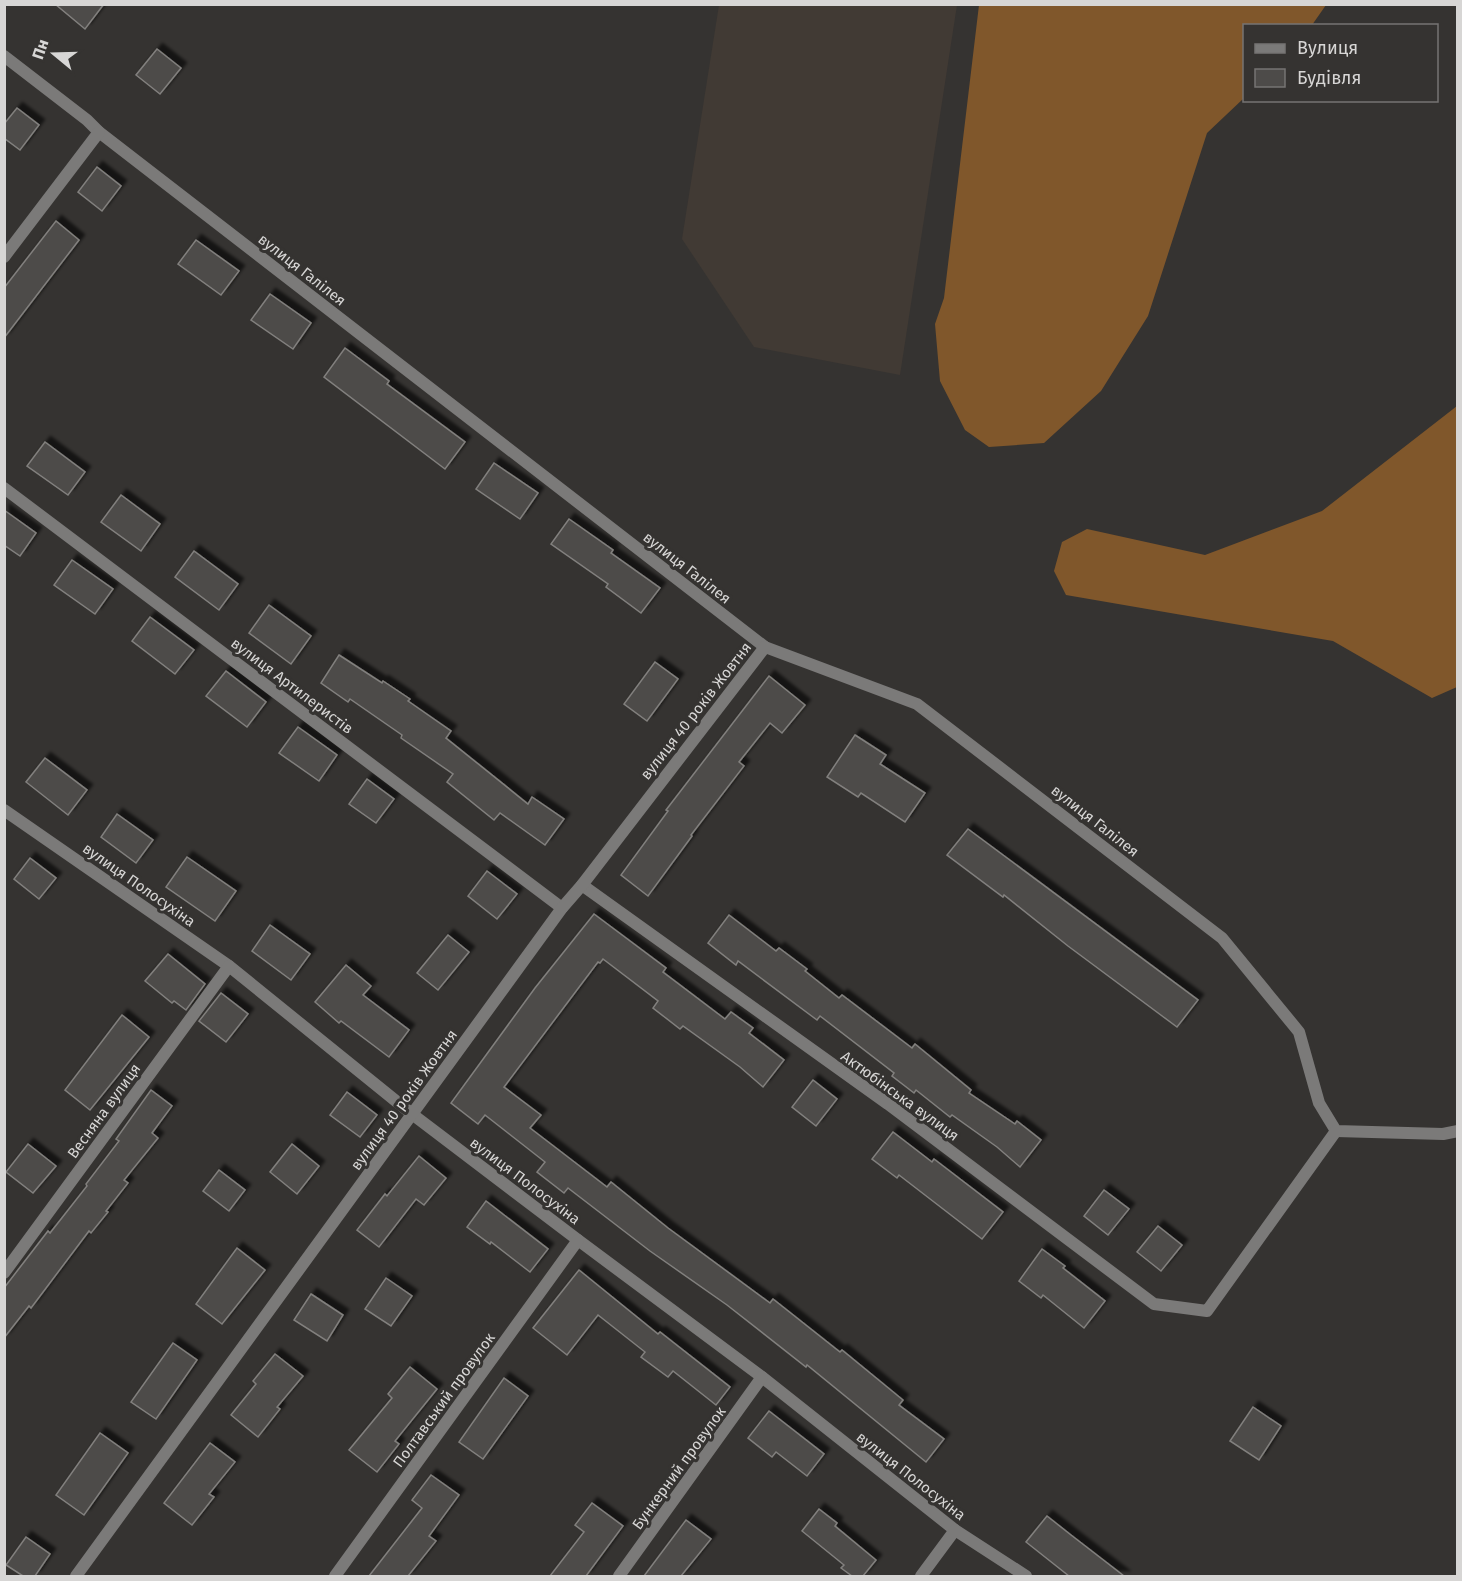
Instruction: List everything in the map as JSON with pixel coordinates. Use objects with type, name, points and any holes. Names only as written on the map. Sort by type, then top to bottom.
[{"type":"street","name":"вулиця Галілея","points":[[4,57],[765,647],[917,704],[1222,938],[1299,1032],[1318,1103],[1336,1131]]},
{"type":"street","points":[[4,257],[99,132]]},
{"type":"street","name":"вулиця Артилеристів","points":[[4,488],[562,908]]},
{"type":"street","name":"вулиця 40 років Жовтня","points":[[76,1576],[562,908],[765,647]]},
{"type":"street","name":"вулиця Полосухіна","points":[[4,810],[229,966],[412,1114],[762,1377],[955,1530],[1026,1576]]},
{"type":"street","name":"Актюбінська вулиця","points":[[582,885],[888,1104],[1154,1304],[1207,1311],[1336,1131]]},
{"type":"street","name":"Весняна вулиця","points":[[4,1273],[229,966]]},
{"type":"street","points":[[1336,1131],[1443,1134],[1458,1131]]},
{"type":"street","name":"Полтавський провулок","points":[[335,1576],[578,1240]]},
{"type":"street","name":"Бункерний провулок","points":[[619,1576],[762,1377]]},
{"type":"street","points":[[921,1576],[955,1530]]},
{"type":"shaded area","points":[[719,5],[957,5],[900,375],[754,347],[682,239]]},
{"type":"shaded area","points":[[979,5],[1326,5],[1313,24],[1243,24],[1243,99],[1207,133],[1148,316],[1101,391],[1044,443],[989,447],[965,430],[940,381],[935,324],[944,298]]},
{"type":"shaded area","points":[[1457,406],[1457,687],[1432,698],[1333,641],[1066,595],[1054,571],[1062,542],[1087,529],[1205,555],[1322,511]]},
{"type":"building","points":[[55,4],[104,4],[85,29]]},
{"type":"building","points":[[157,49],[181,68],[160,94],[136,75]]},
{"type":"building","points":[[17,108],[39,125],[20,150],[4,138],[4,124]]},
{"type":"building","points":[[97,167],[121,186],[102,211],[78,192]]},
{"type":"building","points":[[56,221],[79,240],[4,338],[4,288]]},
{"type":"building","points":[[196,240],[239,271],[221,295],[178,264]]},
{"type":"building","points":[[270,294],[311,323],[293,349],[251,320]]},
{"type":"building","points":[[345,348],[389,381],[387,384],[465,442],[445,469],[324,377]]},
{"type":"building","points":[[45,442],[85,472],[68,495],[27,466]]},
{"type":"building","points":[[494,463],[538,493],[520,519],[476,489]]},
{"type":"building","points":[[121,495],[160,524],[141,551],[101,522]]},
{"type":"building","points":[[4,510],[36,533],[20,556],[4,545]]},
{"type":"building","points":[[569,519],[613,550],[611,553],[660,588],[641,613],[606,587],[608,584],[551,544]]},
{"type":"building","points":[[194,551],[238,584],[219,610],[175,577]]},
{"type":"building","points":[[72,560],[113,589],[95,614],[54,585]]},
{"type":"building","points":[[269,605],[311,636],[291,664],[249,633]]},
{"type":"building","points":[[150,617],[194,650],[175,674],[132,641]]},
{"type":"building","points":[[339,655],[410,699],[408,701],[451,731],[446,738],[528,804],[532,797],[564,819],[545,845],[500,813],[494,820],[447,782],[453,774],[350,699],[348,702],[321,683]]},
{"type":"building","points":[[655,662],[678,679],[647,721],[624,704]]},
{"type":"building","points":[[226,671],[266,702],[247,727],[206,696]]},
{"type":"building","points":[[769,676],[805,705],[782,733],[770,723],[739,762],[744,766],[648,896],[621,875],[668,811],[666,810]]},
{"type":"building","points":[[298,727],[337,755],[319,781],[279,753]]},
{"type":"building","points":[[855,735],[886,755],[880,764],[925,793],[905,822],[861,793],[858,797],[827,777]]},
{"type":"building","points":[[45,758],[87,790],[68,815],[26,782]]},
{"type":"building","points":[[367,779],[394,799],[376,823],[349,804]]},
{"type":"building","points":[[117,814],[153,840],[136,863],[101,837]]},
{"type":"building","points":[[968,829],[1198,1000],[1177,1027],[1004,895],[1003,897],[947,855]]},
{"type":"building","points":[[187,857],[236,891],[215,921],[166,887]]},
{"type":"building","points":[[30,858],[56,878],[39,899],[14,879]]},
{"type":"building","points":[[487,871],[517,894],[497,919],[468,896]]},
{"type":"building","points":[[594,914],[666,968],[663,972],[725,1019],[731,1012],[753,1028],[749,1033],[784,1060],[763,1087],[740,1067],[683,1026],[680,1029],[653,1008],[658,1001],[603,959],[600,963],[598,962],[504,1087],[541,1115],[530,1128],[607,1187],[611,1182],[668,1228],[770,1303],[773,1299],[840,1352],[842,1350],[903,1400],[899,1405],[944,1439],[926,1462],[807,1365],[806,1367],[727,1305],[650,1251],[568,1188],[564,1193],[537,1172],[545,1162],[485,1115],[478,1124],[451,1103],[535,988]]},
{"type":"building","points":[[729,915],[776,951],[779,948],[807,969],[805,971],[839,998],[842,995],[912,1048],[915,1044],[971,1090],[969,1093],[1015,1124],[1017,1121],[1041,1140],[1020,1167],[997,1147],[952,1115],[950,1117],[916,1090],[914,1093],[892,1076],[894,1073],[820,1016],[817,1020],[738,961],[736,965],[708,943]]},
{"type":"building","points":[[270,925],[310,954],[291,980],[252,951]]},
{"type":"building","points":[[448,935],[469,952],[438,990],[417,973]]},
{"type":"building","points":[[168,954],[205,984],[186,1010],[174,1001],[172,1003],[145,981]]},
{"type":"building","points":[[346,965],[371,986],[363,995],[409,1030],[389,1057],[341,1021],[339,1023],[315,1002]]},
{"type":"building","points":[[221,993],[248,1014],[226,1042],[199,1021]]},
{"type":"building","points":[[122,1015],[149,1037],[90,1110],[65,1090]]},
{"type":"building","points":[[813,1080],[837,1099],[816,1126],[792,1107]]},
{"type":"building","points":[[151,1090],[172,1106],[152,1133],[158,1138],[124,1180],[128,1183],[106,1211],[108,1212],[91,1233],[89,1231],[31,1308],[29,1306],[4,1338],[4,1288],[48,1231],[50,1233],[87,1186],[86,1184],[119,1141],[116,1139]]},
{"type":"building","points":[[347,1092],[377,1115],[360,1137],[330,1115]]},
{"type":"building","points":[[893,1132],[932,1162],[934,1159],[1003,1212],[982,1239],[899,1175],[897,1178],[872,1159]]},
{"type":"building","points":[[28,1144],[56,1166],[33,1193],[6,1172]]},
{"type":"building","points":[[292,1144],[319,1166],[297,1194],[270,1172]]},
{"type":"building","points":[[419,1156],[446,1178],[424,1205],[416,1199],[379,1247],[357,1230]]},
{"type":"building","points":[[219,1170],[245,1190],[229,1211],[203,1191]]},
{"type":"building","points":[[1104,1190],[1129,1209],[1108,1235],[1084,1216]]},
{"type":"building","points":[[486,1201],[548,1249],[530,1272],[467,1227]]},
{"type":"building","points":[[1158,1226],[1182,1245],[1161,1271],[1137,1252]]},
{"type":"building","points":[[237,1248],[265,1270],[222,1324],[196,1304]]},
{"type":"building","points":[[1042,1249],[1105,1301],[1084,1328],[1043,1295],[1041,1298],[1019,1281]]},
{"type":"building","points":[[579,1270],[658,1334],[660,1332],[730,1387],[716,1405],[673,1371],[668,1377],[641,1357],[645,1352],[598,1315],[567,1355],[533,1328]]},
{"type":"building","points":[[386,1278],[412,1296],[391,1326],[365,1309]]},
{"type":"building","points":[[311,1294],[343,1315],[327,1341],[294,1320]]},
{"type":"building","points":[[173,1343],[197,1360],[156,1419],[131,1402]]},
{"type":"building","points":[[275,1354],[303,1376],[277,1407],[280,1409],[258,1437],[231,1415],[256,1384],[253,1381]]},
{"type":"building","points":[[410,1367],[437,1389],[395,1441],[399,1444],[377,1472],[349,1450],[392,1398],[388,1394]]},
{"type":"building","points":[[504,1378],[528,1396],[483,1459],[459,1442]]},
{"type":"building","points":[[1253,1407],[1281,1426],[1259,1460],[1230,1441]]},
{"type":"building","points":[[769,1411],[824,1454],[807,1476],[776,1452],[772,1457],[748,1438]]},
{"type":"building","points":[[100,1433],[128,1453],[84,1515],[56,1495]]},
{"type":"building","points":[[210,1443],[235,1462],[209,1494],[214,1497],[192,1525],[164,1503]]},
{"type":"building","points":[[431,1475],[459,1495],[429,1536],[436,1541],[408,1576],[369,1576],[422,1508],[412,1500]]},
{"type":"building","points":[[592,1503],[623,1526],[586,1576],[550,1576],[584,1532],[575,1525]]},
{"type":"building","points":[[819,1509],[837,1523],[835,1526],[876,1560],[863,1576],[852,1576],[841,1568],[844,1565],[802,1531]]},
{"type":"building","points":[[1047,1516],[1124,1576],[1069,1576],[1026,1542]]},
{"type":"building","points":[[686,1520],[711,1539],[681,1576],[644,1576]]},
{"type":"building","points":[[26,1537],[50,1554],[35,1576],[23,1576],[6,1565]]}]
